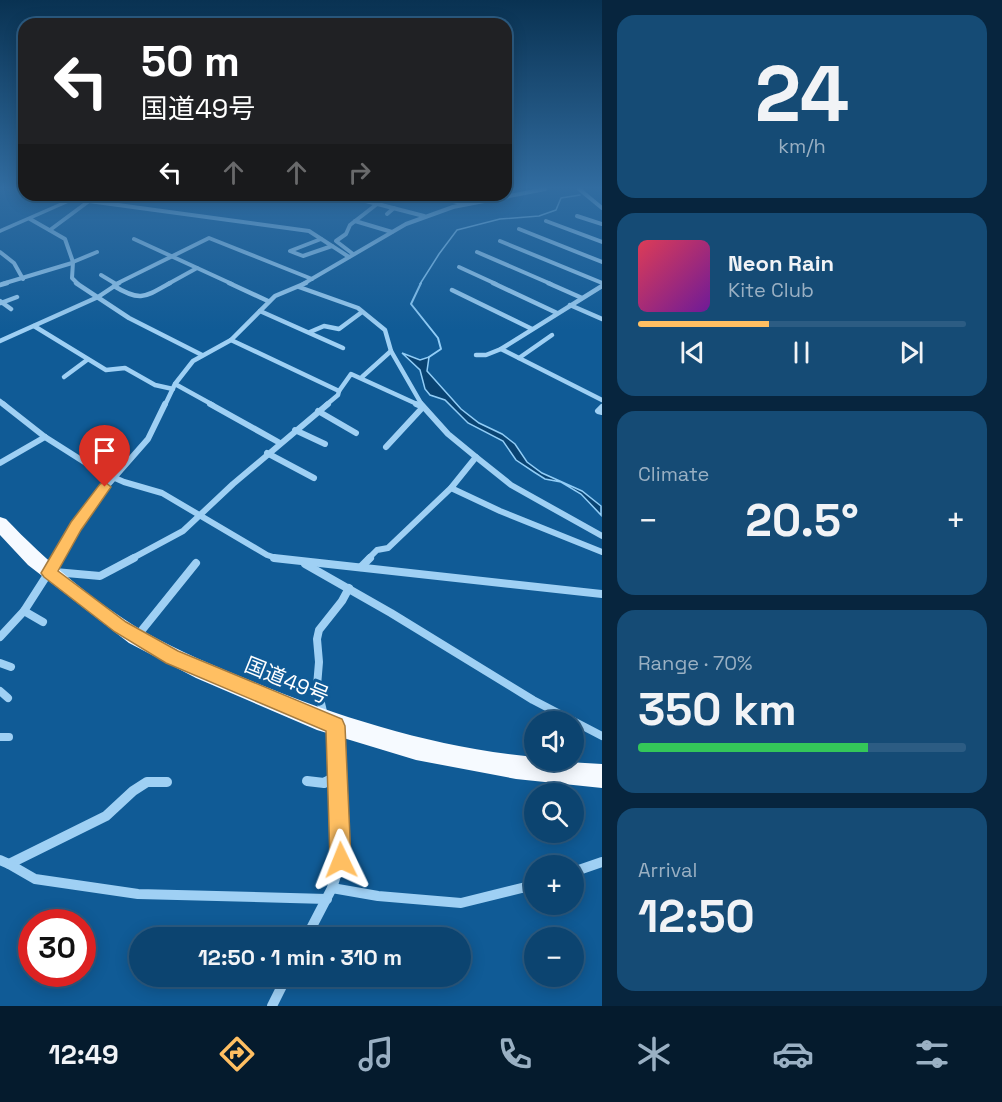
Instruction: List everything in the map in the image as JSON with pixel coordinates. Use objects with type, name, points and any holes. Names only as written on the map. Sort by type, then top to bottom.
[{"type":"highway","name":"国道49号","points":[[0,524],[49,573],[136,637],[203,671],[330,724],[379,739],[516,767],[602,776]]},
{"type":"street","points":[[59,236],[64,239],[73,262],[73,280],[129,318],[202,355]]},
{"type":"street","points":[[316,236],[351,255]]},
{"type":"street","points":[[343,236],[336,241],[351,255]]},
{"type":"street","points":[[0,637],[24,611],[76,526],[112,477],[148,439],[174,387],[189,366],[202,355],[231,340],[268,301],[299,287],[385,236]]},
{"type":"street","points":[[536,236],[602,262]]},
{"type":"street","points":[[586,236],[602,242]]},
{"type":"street","points":[[0,341],[98,297],[115,285],[209,238],[312,279]]},
{"type":"street","points":[[134,239],[268,301]]},
{"type":"street","points":[[321,239],[290,251],[303,256],[332,246]]},
{"type":"street","points":[[500,241],[602,284]]},
{"type":"street","points":[[0,252],[14,262],[24,279]]},
{"type":"street","points":[[0,285],[24,279],[97,252]]},
{"type":"street","points":[[477,252],[582,298]]},
{"type":"street","points":[[459,267],[557,313]]},
{"type":"street","points":[[101,275],[130,296],[145,297],[197,268]]},
{"type":"street","points":[[476,355],[486,355],[501,348],[602,284]]},
{"type":"street","points":[[299,287],[352,305],[385,330],[391,351],[423,407],[448,434],[511,485],[602,536]]},
{"type":"street","points":[[452,290],[532,329]]},
{"type":"street","points":[[1,302],[17,297]]},
{"type":"street","points":[[1,302],[11,309]]},
{"type":"street","points":[[570,306],[602,319]]},
{"type":"street","points":[[260,311],[343,348]]},
{"type":"street","points":[[310,332],[324,326],[339,329],[362,312]]},
{"type":"street","points":[[34,326],[108,371],[125,368],[155,385],[174,387],[280,443]]},
{"type":"street","points":[[519,358],[552,335]]},
{"type":"street","points":[[231,340],[307,379],[339,391]]},
{"type":"street","points":[[501,348],[602,400]]},
{"type":"street","points":[[362,377],[391,351]]},
{"type":"street","points":[[64,378],[87,360]]},
{"type":"street","points":[[49,573],[65,571],[88,578],[100,576],[166,542],[201,516],[267,453],[338,395],[351,374],[362,377],[423,407]]},
{"type":"street","points":[[0,401],[45,437],[112,477],[162,492],[267,555],[281,560],[602,594]]},
{"type":"street","points":[[386,447],[423,407]]},
{"type":"street","points":[[602,407],[598,411],[602,412]]},
{"type":"street","points":[[318,411],[356,433]]},
{"type":"street","points":[[295,430],[325,444]]},
{"type":"street","points":[[0,463],[45,437]]},
{"type":"street","points":[[267,453],[314,478]]},
{"type":"street","points":[[361,567],[377,550],[388,548],[451,488],[476,457]]},
{"type":"street","points":[[451,488],[500,511],[602,552]]},
{"type":"street","points":[[301,562],[349,588],[536,702],[578,721],[602,736]]},
{"type":"street","points":[[136,637],[196,563]]},
{"type":"street","points":[[312,927],[332,888],[341,860],[337,776],[330,724],[317,686],[319,662],[317,639],[319,630],[342,601],[349,588]]},
{"type":"street","points":[[24,611],[44,622]]},
{"type":"street","points":[[0,663],[10,667]]},
{"type":"street","points":[[0,692],[8,698]]},
{"type":"street","points":[[307,781],[324,783],[337,776]]},
{"type":"street","points":[[4,862],[106,816],[133,791],[147,782],[167,782]]},
{"type":"street","points":[[4,862],[35,879],[138,894],[327,898]]},
{"type":"street","points":[[584,868],[602,862]]},
{"type":"street","points":[[332,888],[378,896],[461,903],[524,887]]},
{"type":"street","points":[[272,1006],[282,987]]},
{"type":"water","points":[[402,353],[420,360],[429,357],[427,371],[461,409],[479,423],[502,434],[515,444],[527,462],[542,473],[582,491],[601,506],[601,515],[581,494],[561,482],[545,479],[534,472],[516,460],[503,441],[468,423],[445,400],[430,395],[425,389],[420,370]]},
{"type":"waterway","points":[[420,284],[453,236]]},
{"type":"waterway","points":[[421,283],[411,304],[438,338],[441,349],[429,357]]},
{"type":"route","points":[[105,487],[76,526],[49,573],[120,627],[172,657],[335,726],[341,860]]}]
